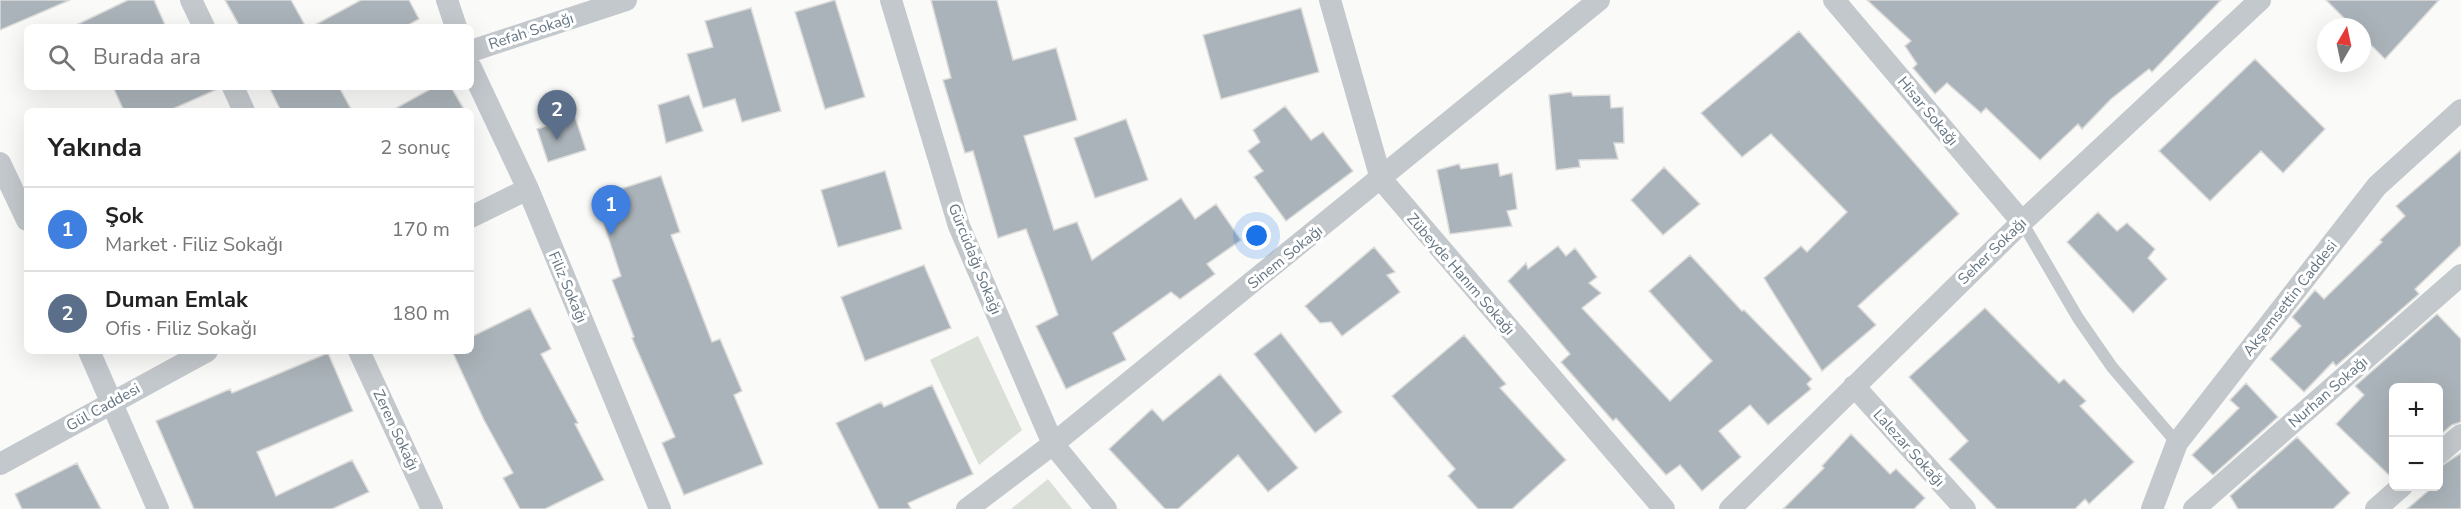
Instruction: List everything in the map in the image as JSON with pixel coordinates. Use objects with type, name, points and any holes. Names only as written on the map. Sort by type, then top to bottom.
[{"type":"street","points":[[191,0],[203,24]]},
{"type":"street","points":[[447,0],[455,24]]},
{"type":"street","name":"Refah Sokağı","points":[[474,50],[626,0]]},
{"type":"street","name":"Gürcüdağı Sokağı","points":[[891,0],[959,226],[1053,444],[1106,509]]},
{"type":"street","name":"Zübeyde Hanım Sokağı","points":[[1330,0],[1381,179],[1664,509]]},
{"type":"street","name":"Sinem Sokağı","points":[[967,509],[1053,444],[1599,0]]},
{"type":"street","name":"Hisar Sokağı","points":[[1834,0],[2022,222]]},
{"type":"street","name":"Seher Sokağı","points":[[1730,509],[2022,222],[2260,0]]},
{"type":"street","name":"Filiz Sokağı","points":[[474,74],[528,189],[660,509]]},
{"type":"street","points":[[234,90],[243,108]]},
{"type":"street","name":"Akşemsettin Caddesi","points":[[2152,509],[2177,443],[2377,186],[2461,110]]},
{"type":"street","points":[[0,163],[24,214]]},
{"type":"street","points":[[474,216],[528,189]]},
{"type":"street","name":"Nurhan Sokağı","points":[[2194,509],[2461,275]]},
{"type":"street","points":[[89,354],[158,509]]},
{"type":"street","name":"Gül Caddesi","points":[[0,464],[201,354]]},
{"type":"street","name":"Zeren Sokağı","points":[[360,354],[432,509]]},
{"type":"street","name":"Lalezar Sokağı","points":[[1854,386],[1965,509]]},
{"type":"street","points":[[2443,451],[2461,435]]},
{"type":"street","points":[[2376,509],[2396,491]]},
{"type":"lane","points":[[2022,222],[2078,318],[2112,367],[2177,443]]},
{"type":"shaded area","points":[[978,336],[1022,430],[979,465],[930,360]]},
{"type":"shaded area","points":[[1048,479],[1072,509],[1011,509]]},
{"type":"building","points":[[0,0],[70,0],[0,30]]},
{"type":"building","points":[[128,0],[154,0],[165,24],[78,24]]},
{"type":"building","points":[[225,0],[291,0],[304,24],[238,24]]},
{"type":"building","points":[[361,0],[409,0],[419,19],[410,24],[317,24]]},
{"type":"building","points":[[835,0],[865,97],[825,109],[795,12]]},
{"type":"building","points":[[931,0],[997,0],[1013,60],[1056,48],[1077,120],[1024,136],[1054,230],[1077,222],[1092,260],[1181,198],[1195,219],[1216,204],[1241,240],[1207,264],[1215,274],[1180,299],[1171,292],[1113,333],[1126,360],[1066,389],[1036,326],[1058,315],[1026,229],[998,238],[973,151],[965,153],[943,80],[951,78]]},
{"type":"building","points":[[1867,0],[2221,0],[2152,72],[2149,69],[2111,99],[2082,129],[2078,124],[2040,160],[1986,108],[1981,113],[1947,83],[1935,94],[1913,68],[1917,64],[1905,46],[1911,41]]},
{"type":"building","points":[[2326,0],[2439,0],[2385,59],[2371,45],[2371,18],[2344,18]]},
{"type":"building","points":[[751,8],[781,111],[742,122],[735,99],[703,108],[687,54],[713,47],[705,21]]},
{"type":"building","points":[[1301,8],[1319,72],[1221,99],[1203,35]]},
{"type":"building","points":[[1799,31],[1959,214],[1858,306],[1876,325],[1822,371],[1764,278],[1801,246],[1807,252],[1847,212],[1771,134],[1742,157],[1701,113]]},
{"type":"building","points":[[2255,59],[2325,129],[2283,173],[2261,151],[2210,201],[2159,151]]},
{"type":"building","points":[[114,90],[215,90],[175,108],[123,108]]},
{"type":"building","points":[[270,90],[341,90],[350,108],[280,108]]},
{"type":"building","points":[[429,90],[453,90],[463,108],[396,108]]},
{"type":"building","points":[[1571,92],[1573,96],[1610,95],[1611,108],[1623,107],[1624,143],[1614,143],[1618,159],[1579,160],[1580,167],[1556,170],[1549,95]]},
{"type":"building","points":[[689,95],[703,131],[666,143],[658,105]]},
{"type":"building","points":[[1285,106],[1311,140],[1323,132],[1353,171],[1286,221],[1254,177],[1263,171],[1248,151],[1260,142],[1253,130]]},
{"type":"building","points":[[575,117],[586,150],[548,162],[537,129]]},
{"type":"building","points":[[1126,119],[1148,180],[1095,198],[1074,138]]},
{"type":"building","points":[[2461,150],[2461,245],[2415,289],[2419,294],[2336,366],[2333,362],[2304,392],[2270,359],[2301,326],[2292,317],[2315,290],[2324,299],[2382,242],[2380,240],[2405,216],[2396,206]]},
{"type":"building","points":[[1498,163],[1500,176],[1512,173],[1517,209],[1507,211],[1512,226],[1450,234],[1437,170],[1459,164],[1461,169]]},
{"type":"building","points":[[1664,167],[1700,204],[1663,235],[1631,200]]},
{"type":"building","points":[[885,171],[902,229],[838,247],[821,190]]},
{"type":"building","points":[[661,176],[680,232],[671,235],[712,342],[720,339],[742,391],[734,395],[763,464],[684,495],[662,443],[675,437],[632,338],[634,337],[612,280],[621,276],[595,197]]},
{"type":"building","points":[[2098,212],[2117,231],[2127,223],[2155,249],[2148,258],[2167,279],[2133,313],[2067,242]]},
{"type":"building","points":[[1558,246],[1566,256],[1575,248],[1597,277],[1589,283],[1601,293],[1582,308],[1670,401],[1712,361],[1649,291],[1690,255],[1742,311],[1744,310],[1812,379],[1807,384],[1811,389],[1768,425],[1750,405],[1719,431],[1741,457],[1702,491],[1680,465],[1666,475],[1616,418],[1613,421],[1561,362],[1570,354],[1508,281],[1526,263],[1528,269]]},
{"type":"building","points":[[1374,247],[1395,272],[1387,275],[1400,292],[1342,336],[1331,322],[1320,323],[1305,306]]},
{"type":"building","points":[[924,265],[951,328],[865,361],[841,297]]},
{"type":"building","points":[[530,308],[551,349],[541,354],[578,423],[575,424],[604,480],[545,509],[520,509],[503,478],[513,473],[484,420],[453,354],[474,354],[474,336]]},
{"type":"building","points":[[1985,308],[2059,383],[2064,379],[2086,401],[2080,406],[2134,462],[2089,504],[2085,499],[2075,509],[1997,509],[1949,459],[1968,441],[1909,377]]},
{"type":"building","points":[[2437,314],[2461,339],[2461,422],[2452,425],[2443,433],[2443,383],[2389,383],[2389,475],[2336,424],[2364,395],[2355,386]]},
{"type":"building","points":[[1281,333],[1342,412],[1315,433],[1254,354]]},
{"type":"building","points":[[1464,335],[1506,384],[1500,388],[1566,460],[1512,509],[1478,509],[1448,476],[1455,469],[1392,396]]},
{"type":"building","points":[[328,354],[353,411],[257,452],[276,496],[352,460],[369,492],[332,509],[194,509],[156,421],[230,389],[232,393]]},
{"type":"building","points":[[1220,374],[1298,468],[1268,492],[1238,455],[1178,509],[1165,509],[1109,449],[1152,409],[1163,421]]},
{"type":"building","points":[[2246,383],[2278,417],[2213,475],[2192,455],[2239,408],[2230,400]]},
{"type":"building","points":[[932,385],[973,474],[908,503],[911,509],[879,509],[836,423],[881,402],[884,407]]},
{"type":"building","points":[[1851,434],[1890,474],[1896,469],[1925,498],[1914,509],[1783,509],[1824,468],[1822,466]]},
{"type":"building","points":[[2297,437],[2350,493],[2333,509],[2238,509],[2230,496]]},
{"type":"building","points":[[2461,453],[2461,509],[2407,509],[2428,491],[2443,491],[2443,464]]},
{"type":"building","points":[[77,463],[101,509],[22,509],[15,494]]},
{"type":"place","name":"Duman Emlak","points":[[557,140]]},
{"type":"place","name":"Şok","points":[[611,235]]}]
